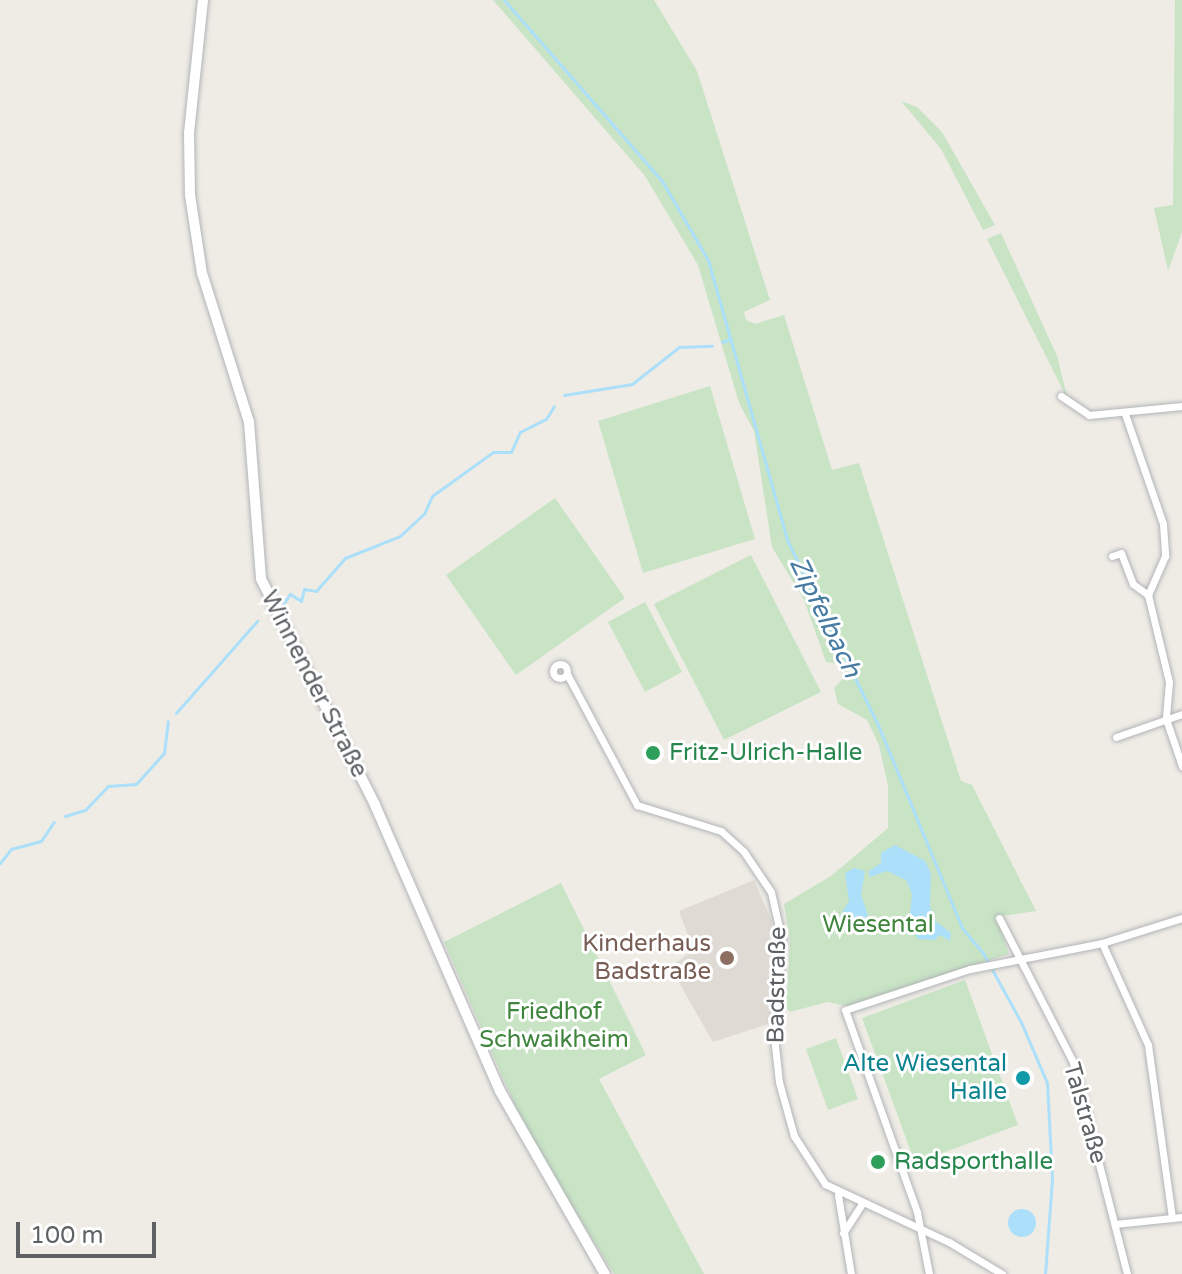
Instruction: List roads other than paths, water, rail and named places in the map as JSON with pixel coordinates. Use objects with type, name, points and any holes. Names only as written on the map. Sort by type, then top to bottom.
[{"type":"main road","name":"Winnender Straße","points":[[203,0],[189,133],[190,195],[202,273],[249,422],[261,579],[375,805],[500,1091],[605,1274]]},
{"type":"street","points":[[1061,396],[1089,415],[1125,414],[1182,406]]},
{"type":"street","points":[[1125,414],[1163,524],[1165,556],[1148,595],[1169,682],[1166,719],[1181,760]]},
{"type":"street","points":[[1112,556],[1121,553],[1133,584],[1148,595]]},
{"type":"street","name":"Badstraße","points":[[567,674],[637,805],[721,831],[764,877],[781,925],[774,1037],[785,1110],[812,1167],[838,1195],[922,1230],[1002,1274]]},
{"type":"street","points":[[1116,737],[1182,714]]},
{"type":"street","name":"Talstraße","points":[[999,918],[1073,1062],[1127,1274]]},
{"type":"street","points":[[929,1274],[922,1230],[845,1010],[970,969],[1102,943],[1182,918]]},
{"type":"street","points":[[1102,943],[1148,1045],[1172,1218]]},
{"type":"street","points":[[838,1195],[851,1274]]},
{"type":"street","points":[[843,1233],[861,1205]]},
{"type":"street","points":[[1115,1224],[1182,1217]]},
{"type":"water","points":[[895,845],[925,861],[931,873],[930,906],[935,921],[951,933],[950,941],[940,935],[934,940],[918,939],[909,925],[912,894],[906,880],[887,871],[870,877],[868,872],[881,863],[881,853]]},
{"type":"water","points":[[854,868],[865,871],[861,895],[868,915],[855,929],[846,928],[840,916],[849,901],[845,873]]},
{"type":"water","points":[[1022,1209],[1032,1213],[1036,1223],[1032,1233],[1022,1237],[1012,1233],[1008,1223],[1012,1213]]},
{"type":"waterway","name":"Zipfelbach","points":[[504,0],[662,181],[708,260],[787,540],[878,725],[962,928],[983,953],[1021,1022],[1047,1083],[1052,1179],[1045,1274]]},
{"type":"waterway","points":[[722,342],[731,339]]},
{"type":"waterway","points":[[564,395],[632,384],[679,347],[712,346]]},
{"type":"waterway","points":[[283,604],[290,594],[301,601],[304,589],[316,591],[345,558],[400,536],[424,514],[432,496],[493,452],[511,452],[520,432],[546,419],[554,406]]},
{"type":"waterway","points":[[176,713],[257,621]]},
{"type":"waterway","points":[[65,816],[85,810],[108,786],[136,784],[164,753],[168,721]]},
{"type":"waterway","points":[[0,863],[11,849],[41,841],[54,822]]},
{"type":"place","name":"Fritz-Ulrich-Halle","points":[[653,753]]},
{"type":"place","name":"Kinderhaus Badstraße","points":[[727,958]]},
{"type":"place","name":"Alte Wiesental Halle","points":[[1023,1078]]},
{"type":"place","name":"Radsporthalle","points":[[878,1162]]},
{"type":"park label","name":"Wiesental","points":[[878,925]]},
{"type":"park label","name":"Friedhof Schwaikheim","points":[[554,1026]]}]
